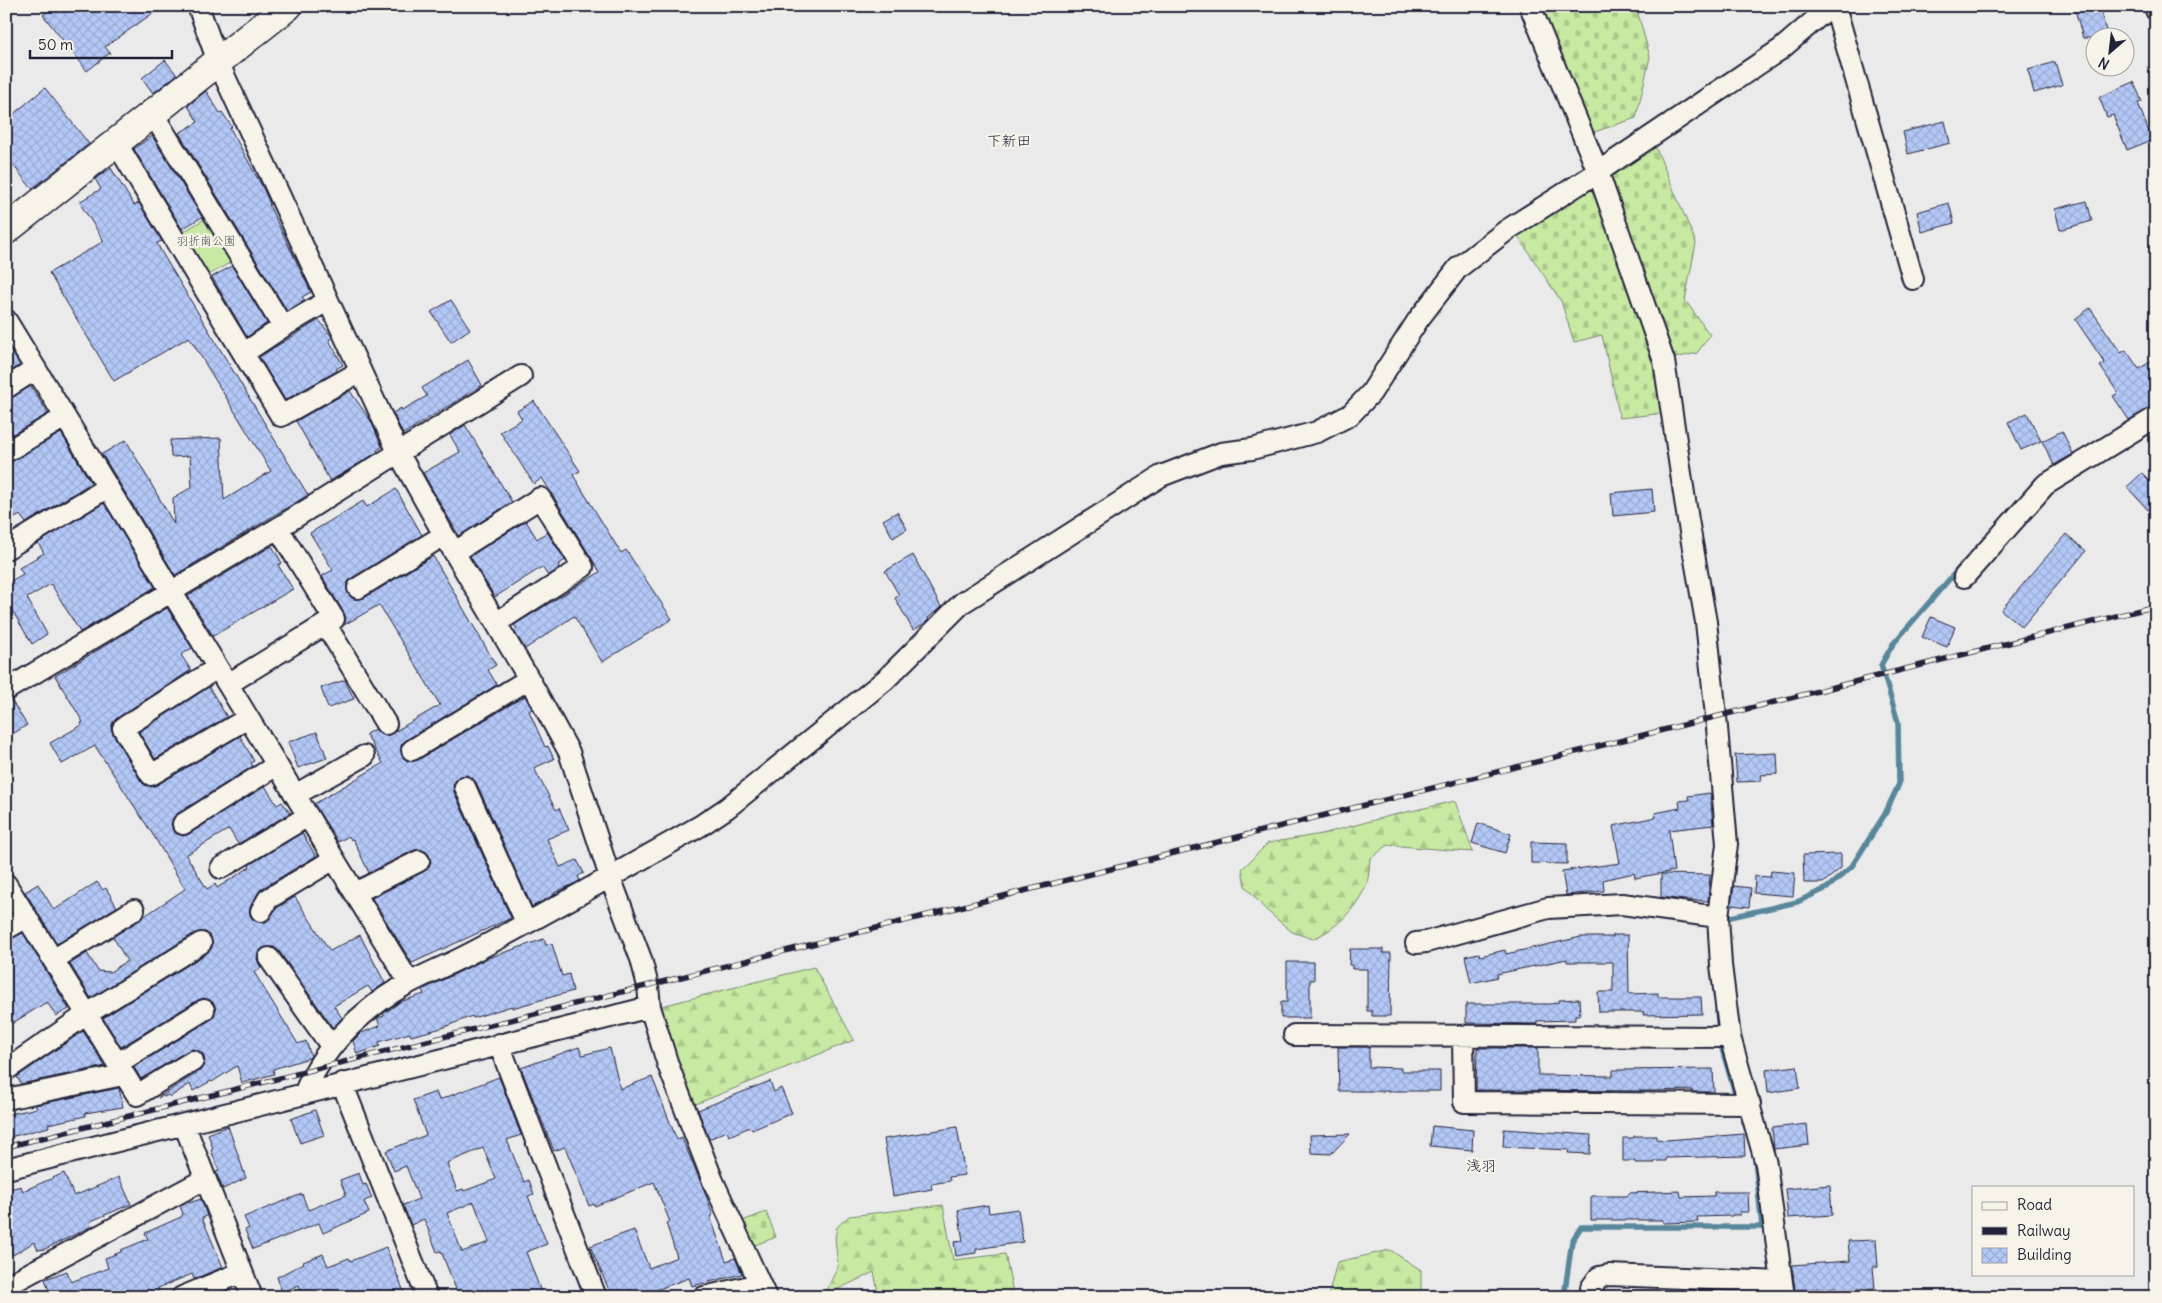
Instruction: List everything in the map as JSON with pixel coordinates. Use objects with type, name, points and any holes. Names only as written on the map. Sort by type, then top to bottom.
[{"type":"street","points":[[198,6],[218,62],[399,454],[449,544],[529,678],[569,752],[610,877],[641,959],[648,986],[650,1008],[668,1065],[713,1182],[762,1290],[704,1297]]},
{"type":"street","points":[[6,230],[117,144],[288,6]]},
{"type":"street","points":[[1530,6],[1598,172],[1664,361],[1688,520],[1706,622],[1716,716],[1728,844],[1718,917],[1721,965],[1730,1037],[1766,1164],[1783,1289],[1609,1275],[1599,1277],[1591,1288]]},
{"type":"street","points":[[304,1094],[315,1070],[331,1046],[371,1007],[410,982],[470,954],[610,877],[700,826],[727,808],[885,680],[962,603],[1161,476],[1221,453],[1252,449],[1317,432],[1350,415],[1371,393],[1418,320],[1458,268],[1507,230],[1598,172],[1781,49],[1831,6]]},
{"type":"street","points":[[1836,6],[1913,279]]},
{"type":"street","points":[[2155,6],[2156,10]]},
{"type":"street","points":[[153,114],[283,327]]},
{"type":"street","points":[[117,144],[281,416],[360,372]]},
{"type":"street","points":[[244,353],[327,301]]},
{"type":"street","points":[[6,320],[410,982]]},
{"type":"street","points":[[6,388],[36,370]]},
{"type":"street","points":[[6,690],[278,528],[521,376]]},
{"type":"street","points":[[6,452],[65,416]]},
{"type":"street","points":[[1964,576],[2045,486],[2156,417]]},
{"type":"street","points":[[6,549],[108,487]]},
{"type":"street","points":[[358,588],[540,498],[583,567],[496,624]]},
{"type":"street","points":[[248,718],[151,775],[123,728],[334,619],[278,528]]},
{"type":"street","points":[[326,624],[386,724]]},
{"type":"street","points":[[412,750],[529,678]]},
{"type":"street","points":[[295,795],[364,756]]},
{"type":"street","points":[[183,824],[277,765]]},
{"type":"street","points":[[465,787],[526,922]]},
{"type":"street","points":[[221,868],[308,816]]},
{"type":"street","points":[[261,911],[268,899],[334,859]]},
{"type":"street","points":[[355,893],[419,861]]},
{"type":"street","points":[[6,884],[137,1095],[193,1061]]},
{"type":"street","points":[[1416,943],[1426,942],[1548,908],[1622,904],[1718,917]]},
{"type":"street","points":[[53,960],[134,910]]},
{"type":"street","points":[[6,929],[26,917]]},
{"type":"street","points":[[6,1070],[87,1014],[201,944]]},
{"type":"street","points":[[269,958],[331,1046]]},
{"type":"street","points":[[6,1169],[498,1044],[650,1008]]},
{"type":"street","points":[[6,1076],[12,1098],[120,1069],[204,1010]]},
{"type":"street","points":[[1294,1035],[1730,1037]]},
{"type":"street","points":[[1463,1037],[1464,1102],[1750,1104]]},
{"type":"street","points":[[498,1044],[596,1297]]},
{"type":"street","points":[[342,1083],[427,1297]]},
{"type":"street","points":[[184,1124],[252,1297]]},
{"type":"street","points":[[6,1286],[205,1179]]},
{"type":"street","points":[[182,1297],[242,1272]]},
{"type":"green space","points":[[1537,6],[1636,6],[1650,57],[1636,118],[1588,134]]},
{"type":"green space","points":[[1653,141],[1696,243],[1685,300],[1710,335],[1697,353],[1658,362],[1665,413],[1620,418],[1602,335],[1574,342],[1561,301],[1513,229]]},
{"type":"green space","name":"羽折南公園","points":[[208,217],[234,260],[209,275],[183,232]]},
{"type":"green space","points":[[1455,801],[1473,852],[1388,845],[1370,859],[1366,886],[1350,911],[1337,924],[1313,939],[1292,932],[1265,909],[1245,886],[1242,869],[1268,843],[1322,834]]},
{"type":"green space","points":[[814,967],[854,1040],[691,1106],[658,1007]]},
{"type":"green space","points":[[943,1205],[953,1260],[1005,1254],[1014,1297],[879,1297],[874,1272],[832,1292],[828,1291],[828,1287],[838,1267],[835,1238],[837,1227],[849,1216]]},
{"type":"green space","points":[[766,1212],[776,1237],[747,1248],[737,1223]]},
{"type":"green space","points":[[1390,1250],[1421,1270],[1421,1297],[1328,1297],[1337,1262]]},
{"type":"building","points":[[53,6],[163,6],[105,47],[110,53],[87,71],[43,15]]},
{"type":"building","points":[[2074,6],[2099,6],[2105,28],[2084,28],[2083,38]]},
{"type":"building","points":[[165,60],[177,75],[153,93],[142,78]]},
{"type":"building","points":[[2055,62],[2062,85],[2034,93],[2028,70]]},
{"type":"building","points":[[2134,82],[2142,102],[2138,103],[2152,140],[2127,150],[2113,115],[2107,117],[2099,97]]},
{"type":"building","points":[[45,88],[89,144],[32,189],[6,156],[6,120]]},
{"type":"building","points":[[206,91],[220,113],[222,112],[232,127],[230,128],[263,188],[269,205],[311,292],[302,297],[305,300],[287,311],[179,133],[198,122],[188,106]]},
{"type":"building","points":[[1945,121],[1950,143],[1908,154],[1903,132]]},
{"type":"building","points":[[152,136],[202,217],[182,229],[134,149]]},
{"type":"building","points":[[111,168],[134,205],[139,203],[162,241],[157,243],[162,253],[308,495],[175,575],[102,454],[126,440],[174,524],[173,498],[192,487],[190,456],[171,457],[170,440],[221,438],[224,500],[271,471],[189,337],[114,381],[49,273],[104,241],[79,202],[101,189],[95,179]]},
{"type":"building","points":[[2087,201],[2092,221],[2060,230],[2055,209]]},
{"type":"building","points":[[1949,203],[1954,223],[1922,232],[1917,212]]},
{"type":"building","points":[[232,266],[267,323],[247,337],[212,277]]},
{"type":"building","points":[[451,300],[470,329],[451,342],[431,312]]},
{"type":"building","points":[[2090,308],[2121,353],[2126,350],[2139,369],[2156,358],[2156,405],[2129,420],[2113,396],[2118,393],[2100,366],[2105,363],[2075,319]]},
{"type":"building","points":[[319,320],[332,337],[329,340],[343,365],[336,369],[337,371],[285,400],[259,357]]},
{"type":"building","points":[[6,343],[20,365],[6,374]]},
{"type":"building","points":[[468,360],[482,385],[403,434],[393,413],[427,396],[422,388]]},
{"type":"building","points":[[31,386],[48,414],[6,438],[6,400]]},
{"type":"building","points":[[350,391],[371,421],[382,447],[377,450],[378,452],[330,481],[296,421]]},
{"type":"building","points":[[534,401],[580,471],[573,475],[621,553],[626,550],[672,619],[602,662],[574,616],[525,649],[514,631],[517,629],[514,625],[600,572],[542,478],[534,484],[500,432],[522,419],[517,411]]},
{"type":"building","points":[[2027,413],[2041,441],[2021,450],[2008,422]]},
{"type":"building","points":[[465,425],[512,502],[459,536],[423,473],[460,452],[450,435]]},
{"type":"building","points":[[2062,431],[2073,454],[2054,465],[2042,441]]},
{"type":"building","points":[[61,433],[91,483],[26,523],[20,515],[6,523],[6,464]]},
{"type":"building","points":[[2142,473],[2156,487],[2156,502],[2148,510],[2127,487]]},
{"type":"building","points":[[396,489],[422,535],[352,578],[347,583],[348,594],[353,599],[364,598],[433,556],[496,665],[488,670],[497,685],[406,740],[401,745],[402,756],[407,761],[418,760],[525,696],[532,709],[529,711],[545,747],[548,746],[554,759],[534,768],[556,810],[559,808],[569,830],[547,839],[560,867],[577,860],[584,873],[578,876],[580,881],[554,893],[554,895],[532,907],[476,782],[467,775],[460,776],[453,785],[454,792],[511,918],[412,963],[372,898],[425,871],[431,862],[429,855],[420,849],[414,850],[369,873],[353,839],[351,840],[349,836],[338,842],[314,804],[383,763],[366,734],[375,729],[380,734],[387,736],[440,705],[379,605],[344,625],[346,619],[344,613],[322,576],[333,570],[310,533],[363,501],[367,507]]},
{"type":"building","points":[[1652,489],[1654,512],[1613,516],[1611,493]]},
{"type":"building","points":[[104,503],[155,587],[80,632],[51,584],[27,598],[47,634],[32,644],[6,600],[6,584],[23,574],[19,568],[44,553],[38,543]]},
{"type":"building","points":[[897,512],[907,529],[893,538],[883,520]]},
{"type":"building","points":[[526,521],[537,539],[547,532],[565,560],[558,565],[560,568],[548,576],[542,567],[495,597],[470,556]]},
{"type":"building","points":[[2066,534],[2086,551],[2022,627],[2001,610]]},
{"type":"building","points":[[272,546],[282,563],[278,565],[293,589],[213,636],[188,596]]},
{"type":"building","points":[[913,555],[941,607],[924,624],[913,630],[895,598],[899,595],[885,571]]},
{"type":"building","points":[[167,608],[192,648],[181,655],[191,670],[117,718],[111,728],[113,734],[141,781],[151,787],[240,736],[254,761],[251,763],[253,766],[177,814],[171,824],[173,831],[183,836],[189,834],[265,786],[277,805],[282,802],[290,813],[238,844],[229,829],[186,855],[207,889],[215,884],[217,888],[250,867],[249,865],[302,833],[316,856],[261,889],[251,905],[250,916],[255,921],[266,922],[277,908],[295,897],[330,951],[360,935],[385,983],[372,992],[368,986],[334,1006],[342,1018],[333,1028],[279,951],[274,947],[263,948],[258,953],[257,959],[261,968],[254,972],[298,1044],[306,1041],[311,1056],[273,1069],[274,1074],[242,1083],[237,1066],[212,1082],[193,1091],[190,1084],[170,1097],[162,1095],[200,1071],[205,1061],[203,1054],[193,1049],[187,1051],[141,1079],[134,1067],[210,1020],[216,1010],[214,1003],[204,998],[198,1000],[121,1047],[103,1018],[207,953],[212,948],[211,937],[206,932],[195,933],[91,998],[70,964],[87,953],[98,971],[110,972],[127,961],[113,937],[185,889],[155,838],[95,746],[62,764],[50,743],[82,725],[81,723],[83,722],[55,676]]},
{"type":"building","points":[[1931,617],[1955,627],[1947,647],[1922,637]]},
{"type":"building","points":[[345,680],[354,699],[328,708],[321,688]]},
{"type":"building","points":[[209,687],[227,717],[155,759],[139,732]]},
{"type":"building","points":[[11,700],[27,725],[6,738],[6,702]]},
{"type":"building","points":[[317,732],[327,758],[298,768],[288,742]]},
{"type":"building","points":[[1777,753],[1778,774],[1761,775],[1762,781],[1737,782],[1735,755]]},
{"type":"building","points":[[1710,793],[1713,825],[1669,830],[1674,871],[1635,878],[1634,873],[1603,880],[1604,891],[1566,895],[1562,871],[1620,863],[1613,826],[1656,817],[1655,813],[1680,808],[1679,801],[1689,800],[1688,796]]},
{"type":"building","points":[[1478,823],[1511,834],[1505,853],[1472,843]]},
{"type":"building","points":[[1531,842],[1567,843],[1567,864],[1531,863]]},
{"type":"building","points":[[1841,854],[1841,868],[1823,883],[1804,883],[1803,855]]},
{"type":"building","points":[[1771,871],[1795,873],[1793,896],[1754,893],[1755,876],[1770,877]]},
{"type":"building","points":[[1661,874],[1710,875],[1708,901],[1661,897]]},
{"type":"building","points":[[97,882],[103,890],[106,888],[117,907],[57,944],[25,892],[38,884],[54,910]]},
{"type":"building","points":[[1734,886],[1751,888],[1749,907],[1731,905]]},
{"type":"building","points":[[23,933],[69,1009],[56,1016],[47,1002],[11,1024],[6,1016],[6,941]]},
{"type":"building","points":[[1613,935],[1628,935],[1629,994],[1658,993],[1658,997],[1701,997],[1702,1014],[1643,1015],[1644,1012],[1599,1012],[1598,992],[1613,992],[1613,962],[1567,962],[1567,959],[1497,974],[1498,977],[1471,983],[1465,956],[1479,953],[1480,956],[1505,950],[1506,954],[1581,937],[1613,937]]},
{"type":"building","points":[[544,939],[546,945],[552,944],[562,976],[569,974],[573,991],[473,1018],[472,1016],[442,1028],[411,1036],[410,1033],[379,1042],[380,1046],[357,1054],[353,1041],[361,1033],[380,1026],[377,1018],[384,1016],[383,1014],[400,1002],[424,994],[422,990],[488,958]]},
{"type":"building","points":[[1350,949],[1383,949],[1383,953],[1391,953],[1390,1016],[1372,1016],[1372,1011],[1367,1011],[1367,969],[1352,969],[1352,965],[1349,965]]},
{"type":"building","points":[[1287,962],[1314,962],[1314,980],[1310,980],[1310,1018],[1281,1018],[1281,1002],[1287,1002]]},
{"type":"building","points":[[1579,999],[1580,1015],[1575,1015],[1575,1020],[1537,1021],[1537,1024],[1466,1023],[1466,1004],[1551,1004],[1559,1002],[1559,1000]]},
{"type":"building","points":[[83,1031],[105,1066],[21,1084],[17,1077]]},
{"type":"building","points":[[579,1047],[582,1055],[610,1048],[620,1089],[652,1077],[677,1140],[682,1138],[704,1190],[713,1215],[710,1216],[726,1261],[735,1258],[742,1274],[692,1286],[689,1278],[637,1297],[612,1297],[590,1246],[634,1230],[649,1268],[677,1257],[666,1223],[670,1222],[654,1182],[595,1206],[594,1204],[589,1206],[565,1147],[554,1151],[521,1068]]},
{"type":"building","points":[[1338,1047],[1369,1047],[1369,1067],[1401,1068],[1401,1071],[1440,1071],[1440,1091],[1339,1091]]},
{"type":"building","points":[[1477,1048],[1538,1048],[1538,1075],[1613,1076],[1613,1070],[1713,1069],[1714,1092],[1692,1092],[1692,1090],[1476,1090]]},
{"type":"building","points":[[1797,1066],[1800,1088],[1768,1093],[1766,1070]]},
{"type":"building","points":[[499,1077],[521,1135],[507,1140],[524,1182],[529,1180],[534,1194],[528,1196],[547,1244],[526,1252],[543,1297],[459,1297],[441,1251],[437,1252],[424,1219],[411,1225],[403,1205],[419,1199],[406,1166],[394,1171],[386,1151],[426,1135],[413,1100],[436,1092],[439,1100]],"holes":[[[483,1148],[496,1179],[464,1191],[463,1189],[457,1191],[447,1163]],[[474,1202],[489,1242],[462,1252],[447,1213]]]},
{"type":"building","points":[[770,1081],[774,1092],[781,1088],[792,1113],[752,1130],[750,1127],[729,1136],[727,1131],[709,1139],[698,1110]]},
{"type":"building","points":[[119,1088],[123,1107],[85,1113],[86,1116],[48,1124],[49,1127],[6,1138],[6,1115],[37,1108],[35,1105]]},
{"type":"building","points":[[315,1110],[324,1135],[300,1143],[291,1119]]},
{"type":"building","points":[[1807,1124],[1809,1145],[1774,1149],[1772,1128]]},
{"type":"building","points":[[228,1126],[246,1178],[223,1189],[216,1172],[219,1171],[211,1150],[213,1149],[208,1134]]},
{"type":"building","points":[[1432,1126],[1473,1130],[1472,1150],[1430,1146]]},
{"type":"building","points":[[957,1127],[965,1175],[949,1177],[950,1181],[931,1184],[932,1189],[893,1196],[884,1139]]},
{"type":"building","points":[[1504,1129],[1591,1135],[1590,1154],[1568,1153],[1569,1150],[1503,1147]]},
{"type":"building","points":[[1350,1134],[1331,1154],[1311,1153],[1310,1135]]},
{"type":"building","points":[[1744,1134],[1745,1156],[1666,1158],[1666,1161],[1655,1161],[1655,1163],[1623,1161],[1623,1138],[1656,1136],[1656,1139],[1666,1140]]},
{"type":"building","points":[[64,1173],[74,1196],[119,1177],[131,1204],[91,1221],[90,1227],[45,1249],[38,1250],[34,1242],[13,1255],[6,1244],[6,1190],[21,1186],[23,1191]]},
{"type":"building","points":[[359,1173],[363,1185],[366,1184],[372,1198],[364,1201],[369,1213],[323,1233],[319,1223],[253,1249],[245,1230],[249,1228],[244,1217],[302,1194],[308,1210],[346,1195],[340,1180]]},
{"type":"building","points":[[1830,1185],[1832,1215],[1788,1218],[1785,1189]]},
{"type":"building","points":[[1680,1191],[1681,1197],[1714,1196],[1714,1192],[1748,1192],[1749,1212],[1740,1212],[1740,1215],[1732,1216],[1697,1217],[1698,1222],[1663,1223],[1663,1220],[1591,1220],[1591,1196],[1625,1196],[1629,1195],[1629,1193]]},
{"type":"building","points":[[201,1199],[207,1216],[202,1218],[223,1267],[194,1279],[192,1274],[158,1288],[159,1291],[144,1297],[36,1297],[49,1291],[45,1279],[67,1271],[71,1282],[108,1268],[105,1258],[148,1239],[145,1233],[181,1217],[183,1214],[180,1206]]},
{"type":"building","points":[[988,1205],[989,1213],[1018,1209],[1023,1242],[976,1249],[976,1253],[956,1256],[954,1242],[963,1241],[958,1210]]},
{"type":"building","points":[[1876,1240],[1878,1267],[1873,1267],[1875,1288],[1838,1290],[1837,1287],[1795,1290],[1792,1265],[1850,1261],[1848,1241]]},
{"type":"building","points":[[386,1247],[406,1297],[303,1297],[299,1285],[282,1292],[277,1277],[303,1262],[323,1254],[328,1266],[349,1258],[351,1261]]},
{"type":"waterway","points":[[1722,919],[1797,902],[1827,888],[1852,866],[1885,814],[1899,784],[1898,722],[1881,665],[1893,644],[1960,567]]},
{"type":"waterway","points":[[1717,1012],[1719,1032]]},
{"type":"waterway","points":[[1720,1042],[1737,1100]]},
{"type":"waterway","points":[[1740,1109],[1746,1128]]},
{"type":"waterway","points":[[1564,1297],[1572,1241],[1581,1227],[1762,1227],[1755,1159]]},
{"type":"railway","points":[[6,1147],[2156,606]]},
{"type":"district","name":"下新田","points":[[1009,141]]},
{"type":"district","name":"浅羽","points":[[1481,1166]]}]
